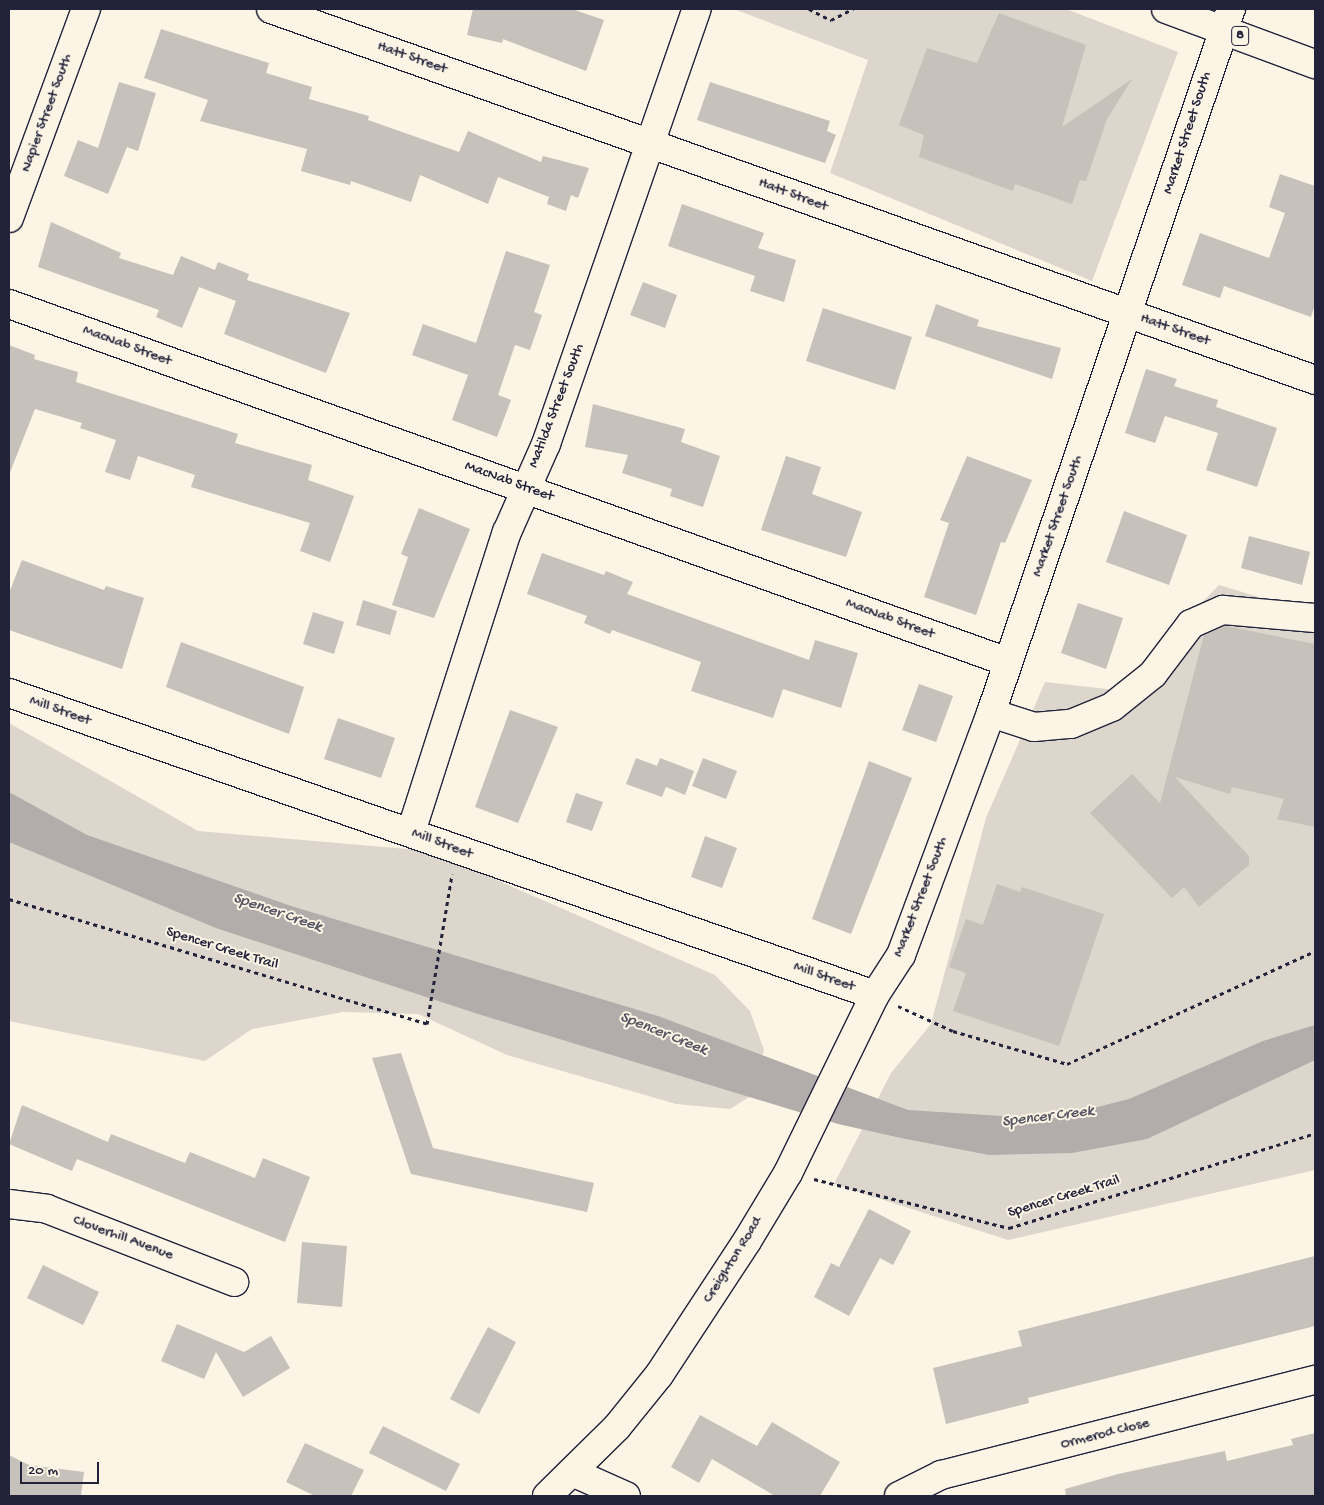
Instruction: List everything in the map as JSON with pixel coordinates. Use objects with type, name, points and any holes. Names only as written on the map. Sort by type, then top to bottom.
[{"type":"street","name":"Napier Street South","points":[[9,218],[86,9]]},
{"type":"street","name":"Hatt Street","points":[[271,9],[651,142],[1315,380]]},
{"type":"street","name":"Matilda Street South","points":[[410,832],[525,488],[546,444],[697,9]]},
{"type":"street","name":"8","points":[[1166,9],[1226,19],[1315,64]]},
{"type":"street","name":"Market Street South","points":[[875,995],[901,955],[991,713],[1226,19]]},
{"type":"street","name":"MacNab Street","points":[[9,304],[1008,662]]},
{"type":"street","points":[[991,713],[1034,727],[1071,724],[1112,707],[1153,674],[1191,624],[1223,610],[1315,618]]},
{"type":"street","name":"Mill Street","points":[[9,693],[875,995]]},
{"type":"street","name":"Creighton Road","points":[[547,1496],[572,1472],[659,1375],[788,1173],[842,1066],[875,995]]},
{"type":"street","name":"Cloverhill Avenue","points":[[9,1204],[46,1209],[234,1282]]},
{"type":"street","name":"Ormerod Close","points":[[899,1496],[941,1475],[1315,1380]]},
{"type":"street","points":[[572,1472],[626,1496]]},
{"type":"path","points":[[809,9],[831,20],[853,9]]},
{"type":"path","name":"Spencer Creek Trail","points":[[9,899],[427,1024],[456,849]]},
{"type":"path","points":[[875,995],[954,1032],[1067,1064],[1315,951]]},
{"type":"path","name":"Spencer Creek Trail","points":[[788,1173],[1009,1228],[1315,1133]]},
{"type":"shaded area","points":[[734,9],[1066,9],[1178,52],[1092,281],[830,173],[868,60]]},
{"type":"shaded area","points":[[1219,585],[1315,614],[1315,1170],[1008,1240],[834,1184],[891,1073],[931,1024],[986,818],[1045,682],[1116,690]]},
{"type":"shaded area","points":[[9,723],[198,831],[430,851],[715,975],[750,1011],[764,1050],[749,1097],[730,1109],[676,1104],[507,1055],[418,1014],[343,1012],[252,1029],[205,1061],[9,1021]]},
{"type":"water","name":"Spencer Creek","points":[[9,792],[87,835],[291,906],[658,1016],[908,1110],[1050,1119],[1129,1099],[1263,1041],[1315,1025],[1315,1060],[1147,1139],[1072,1153],[989,1155],[901,1138],[838,1124],[478,1014],[216,928],[9,842]]},
{"type":"building","points":[[473,9],[572,9],[604,20],[586,71],[503,39],[502,43],[467,35]]},
{"type":"building","points":[[999,13],[1086,45],[1062,127],[1132,79],[1107,119],[1086,181],[1080,180],[1072,204],[1015,184],[1013,191],[919,157],[924,135],[899,125],[927,48],[977,63]]},
{"type":"building","points":[[161,29],[269,63],[266,73],[312,87],[309,99],[369,116],[368,120],[459,152],[468,131],[541,162],[543,156],[589,168],[578,198],[571,195],[566,211],[547,204],[549,197],[498,177],[488,204],[420,175],[411,202],[351,181],[350,185],[301,171],[307,149],[200,121],[208,100],[144,78]]},
{"type":"building","points":[[119,82],[156,93],[138,151],[127,147],[108,194],[64,176],[78,140],[98,148]]},
{"type":"building","points":[[710,82],[830,121],[827,131],[836,135],[825,163],[697,120]]},
{"type":"building","points":[[1280,174],[1315,186],[1315,305],[1311,317],[1224,286],[1220,298],[1182,285],[1200,233],[1269,258],[1285,213],[1269,207]]},
{"type":"building","points":[[682,204],[764,233],[758,248],[796,260],[784,302],[750,291],[755,276],[668,246]]},
{"type":"building","points":[[51,222],[121,253],[119,258],[173,275],[181,256],[215,270],[218,262],[249,274],[247,280],[350,313],[326,373],[224,334],[236,301],[199,287],[182,328],[156,317],[159,310],[38,267]]},
{"type":"building","points":[[506,251],[550,265],[534,312],[542,315],[530,350],[515,345],[498,395],[511,400],[497,437],[452,420],[468,375],[412,355],[423,324],[476,343]]},
{"type":"building","points":[[643,282],[677,295],[665,328],[630,315]]},
{"type":"building","points":[[936,304],[979,320],[977,326],[1061,348],[1052,379],[925,336]]},
{"type":"building","points":[[823,308],[912,337],[895,390],[806,361]]},
{"type":"building","points":[[9,345],[35,355],[34,359],[78,372],[76,382],[238,434],[235,443],[312,465],[308,480],[354,496],[330,562],[300,551],[310,523],[191,487],[195,475],[138,456],[130,480],[105,472],[116,440],[80,428],[82,423],[35,409],[9,475]]},
{"type":"building","points":[[1146,369],[1177,379],[1174,386],[1218,400],[1216,407],[1277,428],[1257,487],[1206,470],[1218,433],[1165,416],[1155,443],[1125,433]]},
{"type":"building","points":[[593,404],[685,429],[681,442],[720,456],[703,507],[670,496],[672,489],[622,473],[628,455],[585,447]]},
{"type":"building","points":[[786,456],[821,467],[812,494],[862,512],[846,557],[761,530]]},
{"type":"building","points":[[967,456],[1032,480],[1005,543],[1001,542],[976,615],[924,597],[949,523],[940,520]]},
{"type":"building","points":[[419,508],[470,529],[434,618],[392,605],[408,557],[401,554]]},
{"type":"building","points":[[1124,511],[1187,535],[1169,585],[1106,562]]},
{"type":"building","points":[[1249,536],[1310,552],[1302,585],[1241,568]]},
{"type":"building","points":[[542,553],[604,575],[606,571],[633,582],[627,594],[809,660],[815,640],[858,653],[841,708],[783,689],[773,718],[691,691],[701,662],[612,630],[610,634],[584,623],[587,616],[527,594]]},
{"type":"building","points":[[22,560],[104,590],[106,586],[144,598],[122,669],[9,630],[9,593]]},
{"type":"building","points":[[363,600],[397,611],[390,635],[356,625]]},
{"type":"building","points":[[1078,603],[1123,618],[1106,669],[1061,653]]},
{"type":"building","points":[[313,612],[344,622],[334,654],[303,644]]},
{"type":"building","points":[[1226,626],[1315,644],[1315,827],[1277,819],[1284,799],[1232,787],[1230,794],[1175,777],[1249,856],[1249,865],[1199,907],[1184,887],[1172,898],[1090,813],[1132,774],[1160,803],[1204,635]]},
{"type":"building","points":[[181,642],[304,687],[289,734],[166,687]]},
{"type":"building","points":[[919,684],[953,696],[936,742],[902,730]]},
{"type":"building","points":[[510,710],[558,727],[518,823],[475,807]]},
{"type":"building","points":[[338,718],[395,738],[381,778],[324,759]]},
{"type":"building","points":[[636,758],[657,766],[660,758],[694,771],[685,795],[666,787],[662,797],[626,784]]},
{"type":"building","points":[[703,758],[737,771],[726,799],[692,786]]},
{"type":"building","points":[[869,761],[912,778],[851,934],[812,919]]},
{"type":"building","points":[[576,793],[603,802],[592,831],[566,822]]},
{"type":"building","points":[[705,836],[737,848],[722,888],[691,877]]},
{"type":"building","points":[[997,884],[1020,892],[1022,887],[1104,914],[1059,1046],[953,1011],[966,973],[949,967],[966,919],[983,925]]},
{"type":"building","points":[[401,1053],[433,1148],[594,1183],[587,1212],[411,1174],[372,1058]]},
{"type":"building","points":[[22,1105],[108,1142],[111,1134],[185,1163],[190,1152],[255,1178],[263,1158],[310,1177],[285,1242],[77,1159],[72,1171],[9,1144]]},
{"type":"building","points":[[869,1209],[911,1231],[893,1265],[880,1258],[849,1316],[814,1297],[831,1263],[839,1267]]},
{"type":"building","points":[[302,1242],[347,1246],[342,1307],[297,1303]]},
{"type":"building","points":[[1315,1256],[1315,1326],[1028,1398],[1029,1403],[946,1424],[933,1368],[1022,1346],[1018,1331]]},
{"type":"building","points":[[43,1265],[99,1292],[83,1325],[27,1298]]},
{"type":"building","points":[[177,1324],[244,1352],[271,1336],[290,1368],[243,1397],[216,1352],[204,1379],[161,1361]]},
{"type":"building","points":[[488,1327],[516,1342],[479,1414],[450,1399]]},
{"type":"building","points":[[700,1415],[757,1446],[772,1422],[840,1462],[820,1496],[775,1496],[712,1459],[699,1483],[671,1467]]},
{"type":"building","points":[[383,1426],[460,1464],[446,1491],[369,1453]]},
{"type":"building","points":[[1315,1433],[1315,1496],[1066,1496],[1065,1489],[1118,1474],[1225,1451],[1227,1461],[1293,1445],[1291,1439]]},
{"type":"building","points":[[305,1443],[364,1470],[351,1496],[315,1496],[286,1482]]},
{"type":"building","points":[[9,1455],[29,1465],[84,1472],[81,1496],[9,1496]]}]
